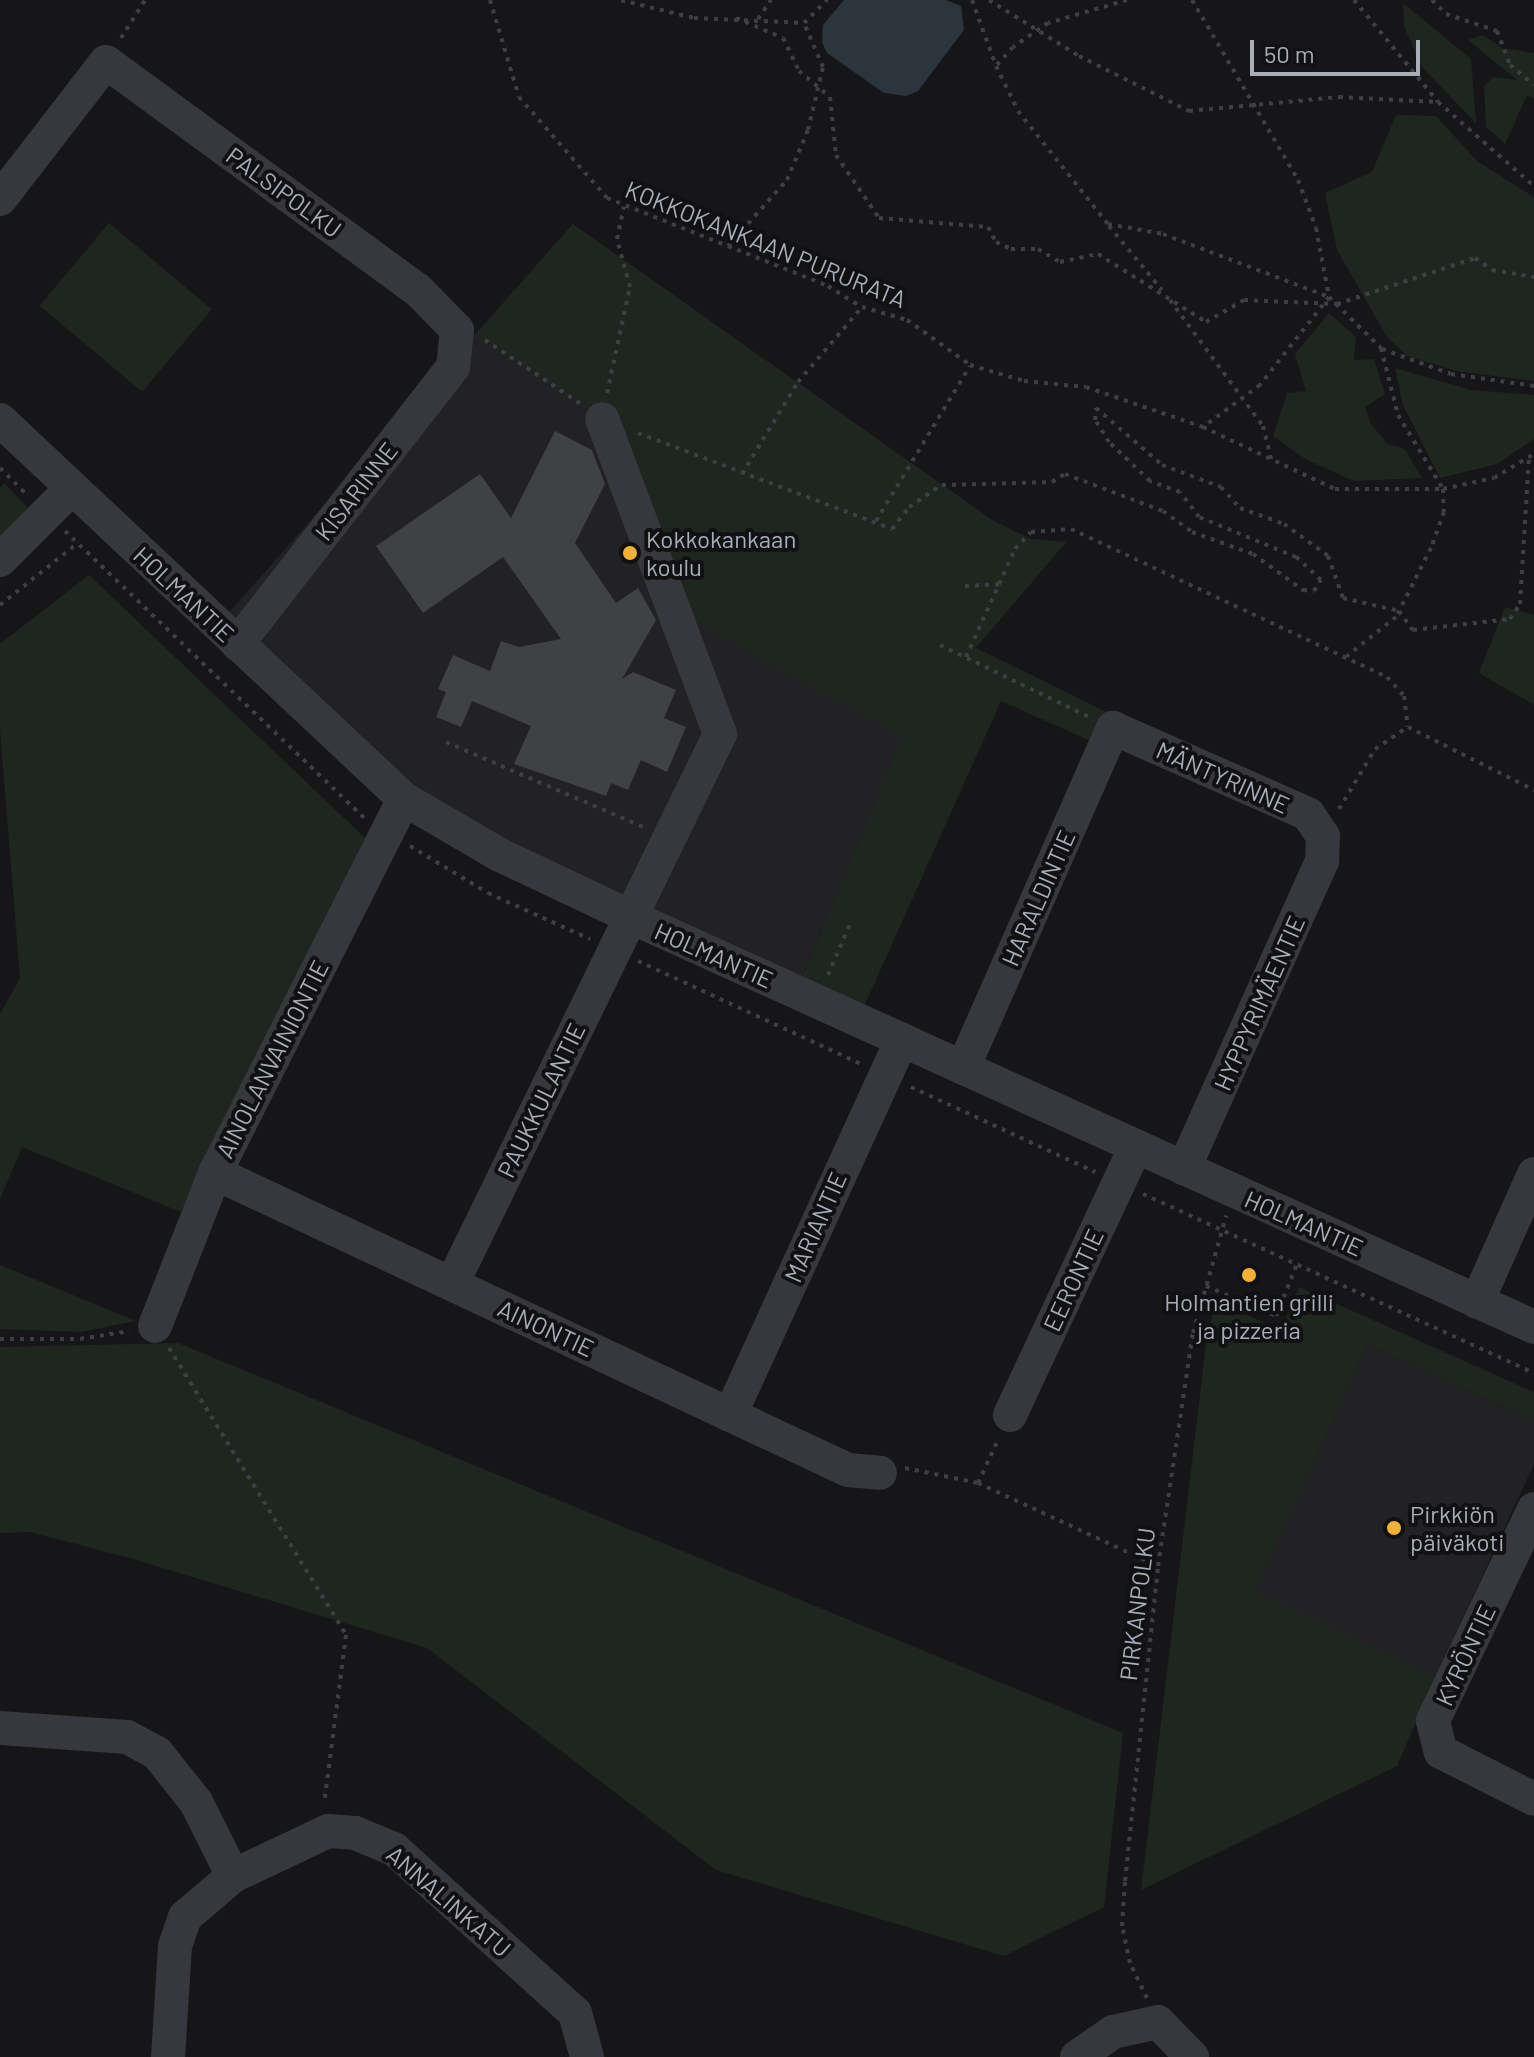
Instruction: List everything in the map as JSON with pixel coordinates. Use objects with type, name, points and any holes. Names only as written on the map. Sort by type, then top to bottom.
[{"type":"street","points":[[0,199],[106,62]]},
{"type":"street","name":"PALSIPOLKU","points":[[106,62],[418,290],[457,330]]},
{"type":"street","name":"KISARINNE","points":[[237,644],[453,367],[457,330]]},
{"type":"street","name":"PAUKKULANTIE","points":[[452,1284],[629,916],[672,839],[720,734],[602,419]]},
{"type":"street","name":"HOLMANTIE","points":[[0,420],[404,799],[500,855],[629,916],[1534,1327]]},
{"type":"street","points":[[0,560],[72,488]]},
{"type":"street","name":"MÄNTYRINNE","points":[[1113,728],[1308,814],[1323,836]]},
{"type":"street","name":"HARALDINTIE","points":[[963,1068],[1113,728]]},
{"type":"street","name":"AINOLANVAINIONTIE","points":[[155,1326],[215,1173],[404,799]]},
{"type":"street","name":"HYPPYRIMÄENTIE","points":[[1184,1168],[1322,861],[1323,836]]},
{"type":"street","name":"MARIANTIE","points":[[730,1415],[902,1040]]},
{"type":"street","name":"EERONTIE","points":[[1010,1415],[1136,1146]]},
{"type":"street","name":"AINONTIE","points":[[215,1173],[848,1470],[880,1473]]},
{"type":"street","points":[[1477,1302],[1534,1174]]},
{"type":"street","name":"KYRÖNTIE","points":[[1534,1509],[1433,1721],[1441,1752],[1534,1799]]},
{"type":"street","points":[[0,1728],[127,1737],[157,1753],[196,1802],[233,1876]]},
{"type":"street","name":"ANNALINKATU","points":[[168,2057],[175,1946],[185,1917],[233,1876],[320,1833],[355,1833],[394,1849],[575,2013],[587,2057]]},
{"type":"street","points":[[1077,2057],[1113,2032],[1158,2022],[1192,2057]]},
{"type":"path","points":[[106,62],[145,0]]},
{"type":"path","name":"KOKKOKANKAAN PURURATA","points":[[490,0],[519,97],[607,198],[828,286],[862,307],[907,320],[970,365],[1024,381],[1086,387],[1203,427],[1272,463],[1335,489],[1443,489],[1494,478],[1532,455]]},
{"type":"path","points":[[621,0],[650,12],[804,23],[827,0]]},
{"type":"path","points":[[758,19],[771,0]]},
{"type":"path","points":[[972,0],[996,66],[1018,111],[1166,295],[1243,398],[1263,426],[1272,463]]},
{"type":"path","points":[[989,0],[1037,30],[1189,111],[1250,108],[1339,97],[1438,102]]},
{"type":"path","points":[[996,66],[1037,30],[1127,0]]},
{"type":"path","points":[[1192,0],[1250,108],[1298,180],[1316,228],[1329,297],[1243,398],[1203,427]]},
{"type":"path","points":[[1354,0],[1438,102],[1534,186]]},
{"type":"path","points":[[1432,0],[1446,14],[1497,31],[1510,65],[1534,85]]},
{"type":"path","points":[[736,18],[783,38],[799,71],[818,87],[836,114],[828,126],[836,155],[879,218],[988,227],[1011,249],[1038,249],[1060,262],[1098,254],[1206,322],[1244,300],[1337,304],[1475,258],[1492,270],[1534,277]]},
{"type":"path","points":[[727,247],[787,180],[818,87],[820,53],[804,23]]},
{"type":"path","points":[[602,419],[630,287],[617,239],[624,205]]},
{"type":"path","points":[[1108,224],[1163,234],[1329,297],[1381,348],[1451,374],[1534,386]]},
{"type":"path","points":[[742,474],[798,382],[862,307]]},
{"type":"path","points":[[457,330],[476,334],[602,419],[892,529],[909,507],[942,485],[1052,482],[1065,474],[1163,511],[1192,532],[1240,548],[1314,591],[1321,580],[1296,557],[1199,517],[1180,492],[1150,481],[1109,442],[1096,408],[1162,465],[1221,487],[1240,508],[1284,524],[1328,556],[1343,598],[1399,611],[1413,630],[1510,619],[1520,604],[1532,455]]},
{"type":"path","points":[[1347,656],[1399,611],[1431,548],[1444,512],[1443,489],[1398,415],[1381,348]]},
{"type":"path","points":[[876,521],[970,365]]},
{"type":"path","points":[[966,657],[1015,549],[1031,532],[1071,529],[1387,677],[1404,696],[1408,727]]},
{"type":"path","points":[[0,605],[78,543]]},
{"type":"path","points":[[965,586],[999,584]]},
{"type":"path","points":[[940,645],[1113,728]]},
{"type":"path","points":[[1408,727],[1534,790]]},
{"type":"path","points":[[1323,836],[1375,749],[1408,727]]},
{"type":"path","points":[[446,742],[672,839]]},
{"type":"path","points":[[817,1001],[850,924]]},
{"type":"path","name":"PIRKANPOLKU","points":[[1158,2022],[1130,1963],[1122,1926],[1158,1566],[1193,1333],[1233,1191]]},
{"type":"path","points":[[1206,1286],[1276,1316],[1297,1264]]},
{"type":"path","points":[[0,1339],[80,1339],[155,1326],[346,1635],[320,1833]]},
{"type":"path","points":[[978,1483],[1010,1415]]},
{"type":"path","points":[[880,1473],[915,1467],[978,1483],[1158,1566]]},
{"type":"shaded area","points":[[844,0],[946,0],[961,6],[964,30],[918,91],[906,96],[884,93],[827,53],[822,42],[823,25]]},
{"type":"shaded area","points":[[1403,3],[1471,59],[1476,123],[1421,66],[1404,26]]},
{"type":"shaded area","points":[[1483,35],[1502,48],[1534,53],[1534,99],[1527,95],[1505,144],[1486,127],[1484,87],[1493,77],[1517,80],[1468,40]]},
{"type":"shaded area","points":[[1396,115],[1436,116],[1477,161],[1534,197],[1534,381],[1456,371],[1407,356],[1387,337],[1337,250],[1325,193],[1372,172]]},
{"type":"shaded area","points":[[109,223],[212,309],[142,392],[40,306]]},
{"type":"shaded area","name":"Kokkokankaan koulu","points":[[573,224],[992,520],[800,982],[409,793],[224,618]]},
{"type":"shaded area","points":[[573,224],[992,520],[1031,539],[1066,542],[976,648],[1113,715],[1100,745],[1001,701],[862,1011],[800,982],[902,736],[671,608],[602,419],[476,334]]},
{"type":"shaded area","points":[[1329,313],[1356,337],[1354,360],[1374,359],[1385,394],[1365,407],[1370,422],[1387,444],[1405,449],[1422,478],[1354,481],[1307,460],[1273,436],[1287,393],[1306,391],[1295,354]]},
{"type":"shaded area","points":[[1395,368],[1471,390],[1534,395],[1534,439],[1497,464],[1440,478],[1403,405]]},
{"type":"shaded area","points":[[4,483],[49,529],[0,569],[0,488]]},
{"type":"shaded area","points":[[89,575],[365,838],[181,1212],[22,1147],[0,1199],[0,1014],[20,978],[0,730],[0,644]]},
{"type":"shaded area","points":[[1505,607],[1534,615],[1534,705],[1479,673]]},
{"type":"shaded area","points":[[0,1265],[136,1321],[81,1332],[0,1329]]},
{"type":"shaded area","points":[[1299,1287],[1534,1392],[1534,1421],[1368,1344],[1254,1591],[1436,1676],[1397,1766],[1141,1890],[1207,1336],[1216,1302],[1281,1330]]},
{"type":"shaded area","points":[[178,1343],[1123,1733],[1104,1907],[1004,1956],[716,1870],[427,1648],[130,1558],[30,1532],[0,1533],[0,1347]]},
{"type":"shaded area","name":"Pirkkiön päiväkoti","points":[[1368,1344],[1534,1421],[1534,1464],[1436,1676],[1253,1592]]},
{"type":"building","points":[[555,431],[592,450],[605,484],[575,543],[616,603],[638,588],[656,620],[622,679],[633,672],[676,690],[664,718],[686,727],[667,772],[641,760],[628,790],[611,783],[606,796],[514,764],[531,726],[472,701],[461,727],[436,717],[446,692],[438,689],[453,655],[490,671],[501,641],[519,647],[561,639],[503,557],[423,613],[376,546],[480,474],[511,518]]},
{"type":"place","name":"Kokkokankaan koulu","points":[[630,553]]},
{"type":"place","name":"Holmantien grilli ja pizzeria","points":[[1249,1275]]},
{"type":"place","name":"Pirkkiön päiväkoti","points":[[1394,1528]]}]
